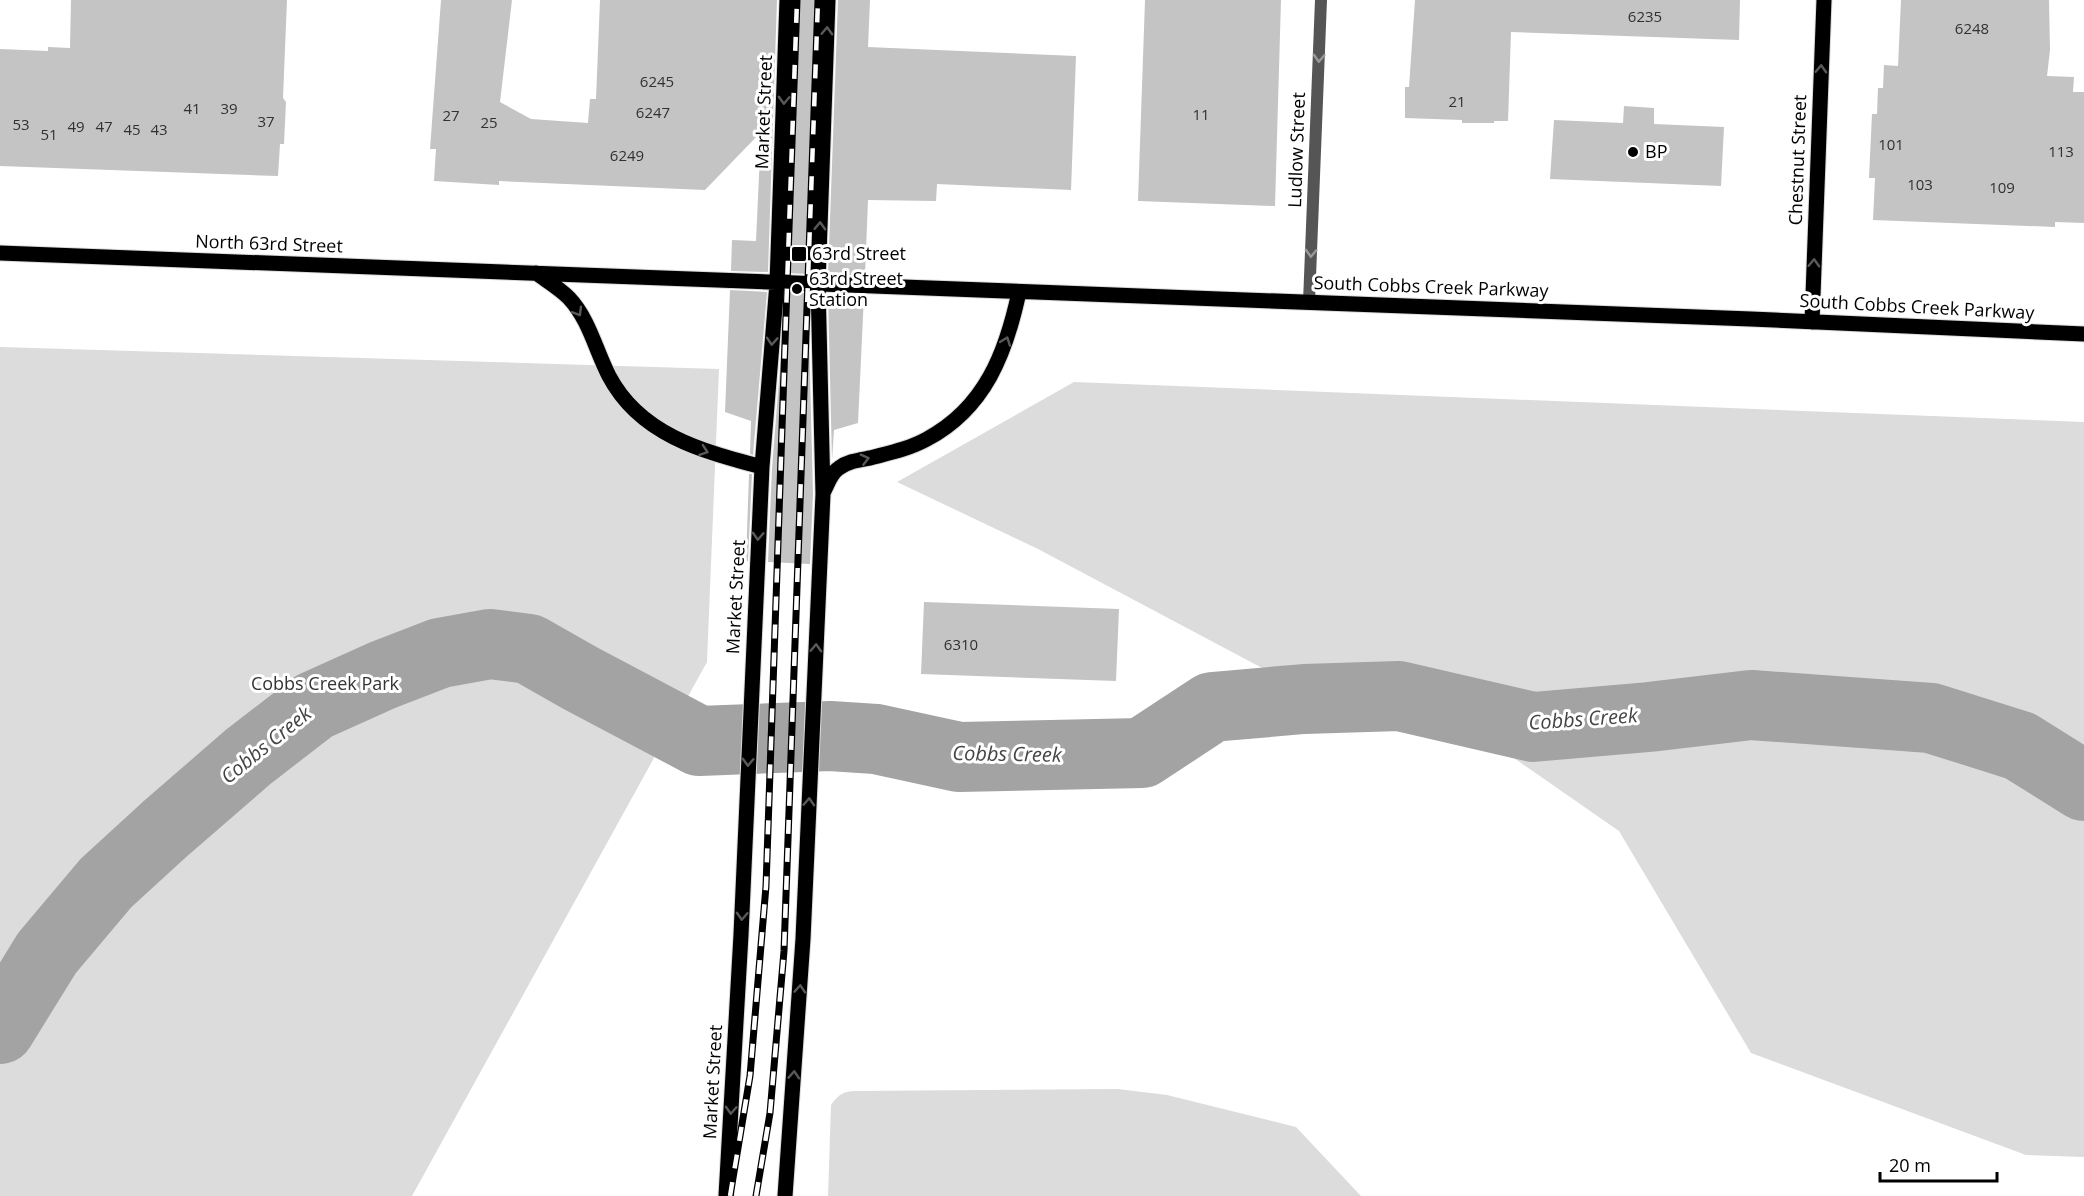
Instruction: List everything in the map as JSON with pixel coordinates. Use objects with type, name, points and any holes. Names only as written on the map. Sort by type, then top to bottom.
[{"type":"main road","name":"Market Street","points":[[726,1196],[762,467],[777,283],[787,0]]},
{"type":"main road","points":[[785,1196],[807,860],[823,494],[818,284],[828,0]]},
{"type":"main road","name":"Chestnut Street","points":[[1812,322],[1824,0]]},
{"type":"main road","name":"North 63rd Street","points":[[0,253],[777,283]]},
{"type":"main road","points":[[536,273],[571,300],[581,315],[609,376],[624,399],[645,420],[699,449],[762,467]]},
{"type":"main road","name":"South Cobbs Creek Parkway","points":[[777,283],[2084,334]]},
{"type":"main road","points":[[823,494],[837,469],[847,463],[897,451],[926,440],[951,424],[975,400],[992,376],[1000,359],[1012,327],[1018,292]]},
{"type":"street","name":"Ludlow Street","points":[[1310,302],[1321,0]]},
{"type":"green space","name":"Cobbs Creek Park","points":[[0,347],[719,369],[707,662],[412,1196],[0,1196]]},
{"type":"green space","points":[[1074,382],[2084,422],[2084,1157],[2026,1155],[1751,1053],[1619,831],[1475,731],[1328,703],[1038,549],[897,482]]},
{"type":"green space","points":[[1118,1089],[1167,1095],[1296,1127],[1361,1196],[828,1196],[831,1105],[843,1093],[853,1091]]},
{"type":"building","points":[[71,0],[287,0],[283,98],[286,102],[284,144],[280,144],[278,176],[0,166],[0,49],[48,51],[48,47],[70,48]]},
{"type":"building","points":[[441,0],[512,0],[500,102],[531,119],[588,123],[590,99],[596,99],[600,0],[777,0],[768,272],[731,271],[732,240],[756,241],[761,132],[705,190],[499,181],[499,185],[434,181],[436,149],[430,149]]},
{"type":"building","points":[[797,0],[818,0],[809,274],[787,273]]},
{"type":"building","points":[[838,0],[870,0],[868,47],[1076,56],[1071,190],[937,184],[936,201],[868,200],[865,276],[828,274]]},
{"type":"building","points":[[1145,0],[1281,0],[1275,206],[1138,201]]},
{"type":"building","points":[[1415,0],[1740,0],[1739,40],[1511,32],[1508,121],[1462,123],[1462,120],[1405,118],[1405,87],[1409,87]]},
{"type":"building","points":[[1901,0],[2049,0],[2050,50],[2047,76],[2074,77],[2073,92],[2084,92],[2084,223],[2055,222],[2055,227],[1873,220],[1875,178],[1869,178],[1872,114],[1877,114],[1878,88],[1883,88],[1884,65],[1898,66]]},
{"type":"building","points":[[1624,106],[1654,108],[1654,124],[1724,127],[1721,186],[1550,179],[1554,120],[1623,123]]},
{"type":"building","points":[[730,290],[767,292],[753,455],[750,454],[751,421],[725,412]]},
{"type":"building","points":[[786,292],[808,293],[813,494],[810,564],[768,562],[772,468]]},
{"type":"building","points":[[828,294],[864,295],[858,423],[834,430],[832,461]]},
{"type":"building","points":[[749,474],[752,474],[748,561],[746,561]]},
{"type":"building","points":[[924,602],[1119,609],[1116,681],[921,674]]},
{"type":"waterway","name":"Cobbs Creek","points":[[0,1029],[47,953],[106,883],[248,757],[314,706],[383,675],[440,653],[490,644],[529,649],[699,741],[830,736],[876,739],[959,757],[1142,753],[1212,707],[1304,699],[1399,696],[1533,727],[1751,705],[1931,718],[2020,746],[2084,786]]},
{"type":"railway","points":[[730,1196],[750,1076],[766,886],[797,0]]},
{"type":"railway","points":[[756,1196],[770,1113],[784,951],[818,0]]},
{"type":"place","name":"BP","points":[[1633,152]]},
{"type":"place","name":"63rd Street","points":[[799,254]]},
{"type":"place","name":"63rd Street Station","points":[[797,289]]}]
